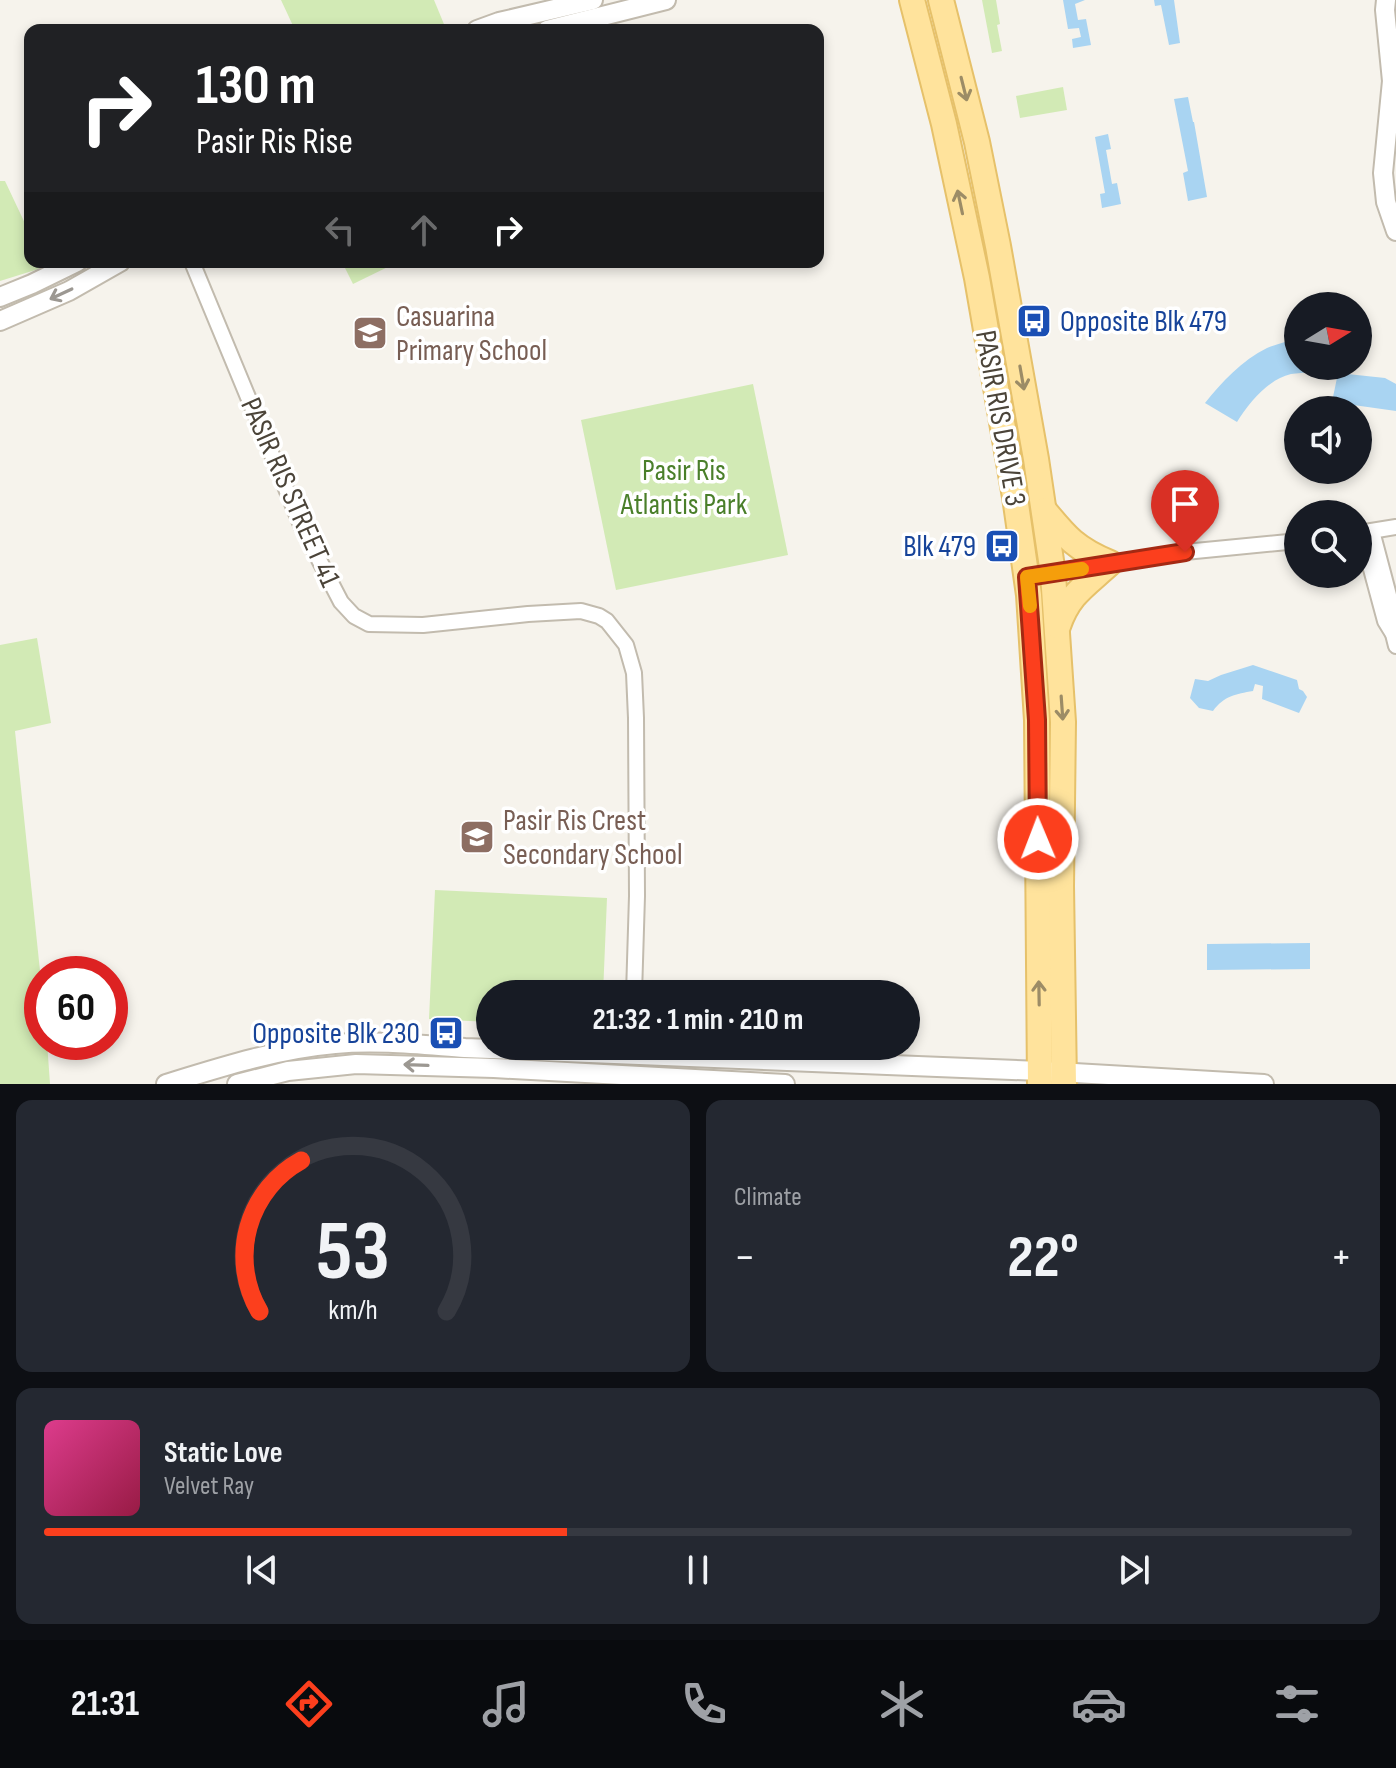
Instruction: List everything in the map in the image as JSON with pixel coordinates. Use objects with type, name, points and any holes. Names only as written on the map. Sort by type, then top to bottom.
[{"type":"main road","points":[[900,0],[915,11]]},
{"type":"main road","name":"PASIR RIS DRIVE 3","points":[[944,4],[998,246],[1053,574],[1063,722],[1061,886],[1052,1078]]},
{"type":"main road","name":"PASIR RIS DRIVE 3","points":[[915,11],[944,124],[977,278],[1027,577],[1037,720],[1052,1078]]},
{"type":"main road","points":[[1044,510],[1081,550],[1110,563],[1074,594],[1061,616],[1057,631]]},
{"type":"street","points":[[494,24],[593,0]]},
{"type":"street","points":[[571,24],[666,0]]},
{"type":"street","points":[[1372,0],[1389,56]]},
{"type":"street","points":[[1386,0],[1392,81],[1383,173],[1386,202],[1396,231]]},
{"type":"street","points":[[0,297],[65,268]]},
{"type":"street","points":[[0,321],[69,291],[109,268]]},
{"type":"street","name":"PASIR RIS STREET 41","points":[[194,268],[301,525],[341,602],[354,616],[369,624],[423,625],[581,611],[607,621],[626,645],[634,673],[636,718],[634,980]]},
{"type":"street","points":[[1372,531],[1396,527]]},
{"type":"street","points":[[1027,577],[1185,552],[1284,542]]},
{"type":"street","points":[[1372,554],[1395,618],[1394,640]]},
{"type":"street","points":[[166,1084],[258,1058],[334,1044],[384,1042],[476,1048]]},
{"type":"street","points":[[632,1080],[633,1060]]},
{"type":"street","points":[[783,1060],[1052,1078],[1264,1084]]},
{"type":"street","points":[[237,1084],[288,1071],[356,1064],[494,1068],[632,1080],[785,1084]]},
{"type":"green space","points":[[281,0],[434,0],[444,24],[292,24]]},
{"type":"green space","points":[[982,0],[996,0],[1002,51],[992,53]]},
{"type":"green space","points":[[1063,87],[1067,110],[1020,118],[1016,96]]},
{"type":"green space","points":[[0,181],[5,181],[24,221],[24,268],[42,268],[0,281]]},
{"type":"green space","points":[[345,268],[386,268],[353,284]]},
{"type":"green space","name":"Pasir Ris Atlantis Park","points":[[753,384],[788,555],[616,590],[581,420]]},
{"type":"green space","points":[[37,638],[51,723],[15,731],[38,956],[24,956],[24,1060],[48,1060],[50,1084],[0,1084],[0,645]]},
{"type":"green space","points":[[435,890],[607,898],[604,980],[476,980],[476,1021],[429,1019]]},
{"type":"water","points":[[1063,0],[1085,0],[1075,4],[1078,20],[1086,19],[1091,45],[1073,48],[1072,39],[1081,37],[1079,28],[1068,29]]},
{"type":"water","points":[[1154,0],[1174,0],[1180,43],[1169,45],[1161,5],[1155,6]]},
{"type":"water","points":[[1188,97],[1207,197],[1188,201],[1183,173],[1188,171],[1174,99]]},
{"type":"water","points":[[1108,134],[1111,149],[1106,150],[1112,184],[1117,183],[1121,204],[1102,208],[1100,194],[1105,193],[1095,137]]},
{"type":"water","points":[[1284,343],[1284,376],[1253,400],[1237,422],[1205,403],[1241,365],[1267,348]]},
{"type":"water","points":[[1385,378],[1396,384],[1396,411],[1372,408],[1372,396],[1333,396],[1337,380]]},
{"type":"water","points":[[1253,665],[1297,680],[1299,689],[1307,697],[1299,713],[1262,699],[1263,686],[1255,684],[1253,691],[1226,699],[1213,711],[1199,708],[1190,698],[1195,679],[1208,681]]},
{"type":"water","points":[[1310,943],[1310,969],[1207,970],[1207,944]]},
{"type":"slow traffic","points":[[1030,606],[1027,577],[1082,569]]},
{"type":"place","name":"Opposite Blk 479","points":[[1034,321]]},
{"type":"place","name":"Casuarina Primary School","points":[[370,333]]},
{"type":"place","name":"Blk 479","points":[[1002,546]]},
{"type":"place","name":"Pasir Ris Crest Secondary School","points":[[477,837]]},
{"type":"place","name":"Opposite Blk 230","points":[[446,1033]]},
{"type":"route","points":[[1038,839],[1037,720],[1027,577],[1185,552]]}]
